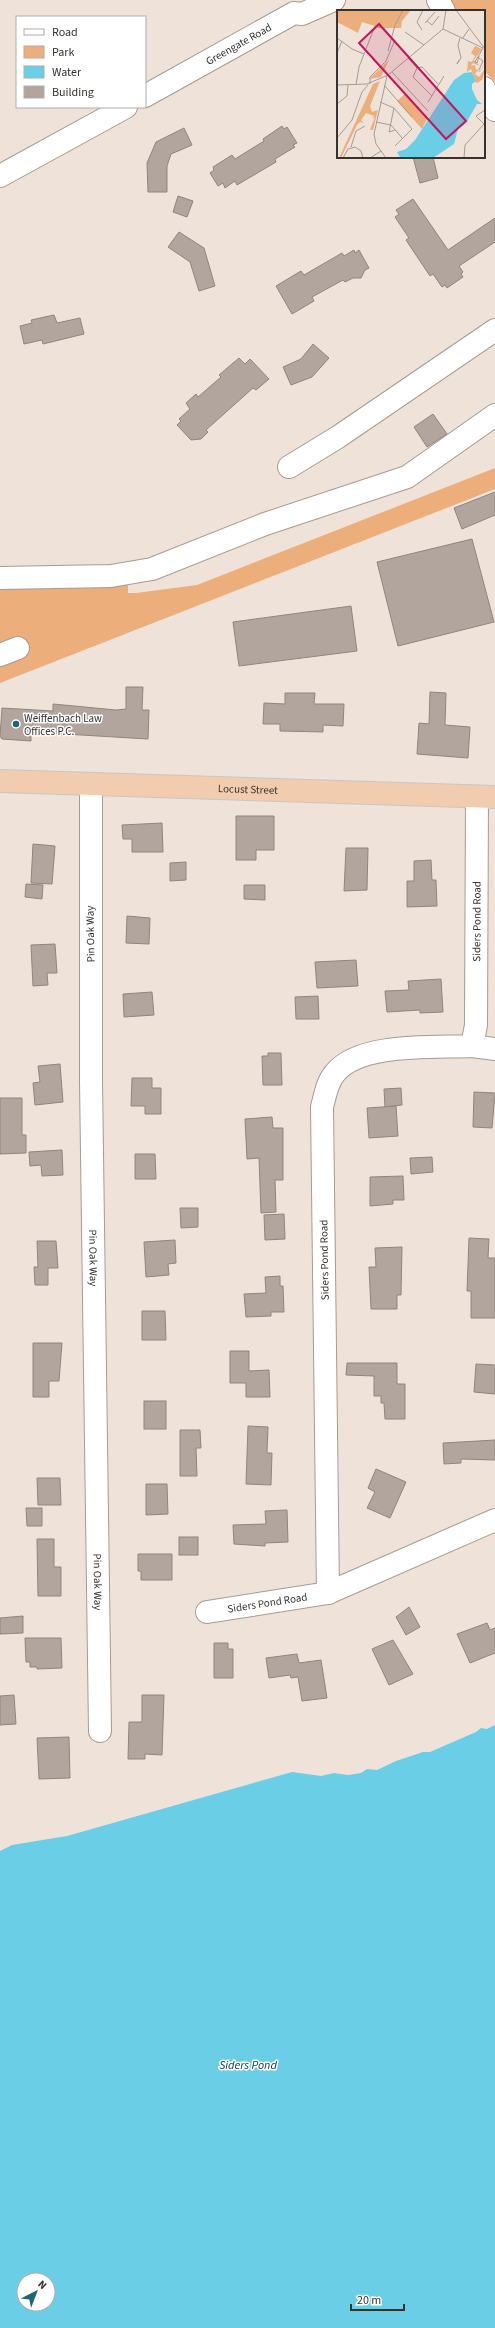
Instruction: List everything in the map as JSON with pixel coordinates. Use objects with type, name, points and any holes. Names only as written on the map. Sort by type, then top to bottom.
[{"type":"highway","name":"Locust Street","points":[[0,781],[486,797]]},
{"type":"street","name":"Greengate Road","points":[[146,95],[294,12],[302,14],[334,0]]},
{"type":"street","points":[[438,0],[443,10]]},
{"type":"street","points":[[485,90],[495,110]]},
{"type":"street","points":[[0,176],[124,108]]},
{"type":"street","points":[[289,467],[338,437],[495,330]]},
{"type":"street","points":[[0,578],[111,576],[152,568],[265,524],[407,477],[495,415]]},
{"type":"street","name":"Pin Oak Way","points":[[91,785],[91,1081],[100,1731]]},
{"type":"street","name":"Siders Pond Road","points":[[472,1046],[476,1025],[486,797]]},
{"type":"street","name":"Siders Pond Road","points":[[328,1593],[322,1107],[334,1073],[356,1058],[376,1050],[472,1046],[495,1049]]},
{"type":"street","name":"Siders Pond Road","points":[[207,1612],[328,1593],[495,1520]]},
{"type":"green space","points":[[441,0],[495,0],[495,81],[485,72],[485,10],[446,10]]},
{"type":"green space","points":[[495,468],[495,489],[0,683],[0,589],[128,582],[128,593],[136,593],[197,585]]},
{"type":"water","name":"Siders Pond","points":[[495,1725],[495,2328],[0,2328],[0,1851],[12,1845],[67,1836],[292,1772],[321,1776],[334,1773],[348,1775],[361,1773],[367,1769],[377,1770],[396,1761],[423,1752],[430,1752],[476,1732],[481,1728],[487,1729]]},
{"type":"building","points":[[282,126],[284,129],[287,127],[297,143],[293,145],[295,147],[275,159],[276,162],[237,185],[235,181],[225,188],[223,183],[218,186],[210,173],[214,170],[213,167],[232,155],[235,159],[264,141],[263,139]]},
{"type":"building","points":[[184,128],[192,145],[171,154],[167,166],[167,192],[148,192],[147,163],[156,142]]},
{"type":"building","points":[[413,158],[433,158],[438,178],[420,183]]},
{"type":"building","points":[[178,196],[193,201],[187,217],[173,212]]},
{"type":"building","points":[[413,199],[448,250],[495,218],[495,242],[459,266],[463,272],[461,274],[463,277],[447,288],[445,285],[442,287],[433,274],[430,276],[406,240],[409,238],[395,217],[399,214],[396,210]]},
{"type":"building","points":[[179,232],[204,248],[215,286],[199,291],[190,262],[168,247]]},
{"type":"building","points":[[354,250],[355,253],[359,250],[369,268],[365,270],[361,278],[353,278],[345,282],[343,280],[312,297],[314,301],[292,314],[276,286],[301,271],[304,275],[342,253],[344,256]]},
{"type":"building","points":[[54,315],[57,323],[80,318],[84,334],[43,344],[42,340],[24,344],[20,326],[32,323],[31,320]]},
{"type":"building","points":[[313,344],[329,358],[312,377],[291,385],[283,367],[301,359]]},
{"type":"building","points":[[239,358],[245,364],[250,359],[269,379],[256,390],[253,388],[206,430],[208,432],[201,439],[191,440],[177,425],[181,421],[179,419],[190,409],[186,403],[196,394],[198,397],[221,377],[219,375]]},
{"type":"building","points":[[433,414],[447,434],[427,447],[414,427]]},
{"type":"building","points":[[495,492],[495,515],[462,529],[454,508]]},
{"type":"building","points":[[472,539],[494,622],[398,646],[377,562]]},
{"type":"building","points":[[351,606],[357,651],[239,666],[233,622]]},
{"type":"building","points":[[126,687],[143,687],[142,710],[149,710],[148,739],[31,732],[31,741],[2,739],[0,736],[2,708],[53,711],[53,704],[116,710],[126,709]]},
{"type":"building","points":[[430,692],[446,693],[445,725],[470,727],[468,758],[417,754],[419,723],[429,724]]},
{"type":"building","points":[[285,693],[315,693],[314,704],[344,704],[343,726],[323,725],[323,732],[280,731],[280,724],[263,724],[264,703],[285,704]]},
{"type":"building","points":[[236,816],[274,816],[274,850],[256,850],[256,860],[236,860]]},
{"type":"building","points":[[162,823],[163,852],[132,852],[132,839],[123,839],[122,825]]},
{"type":"building","points":[[33,844],[55,846],[52,884],[31,883]]},
{"type":"building","points":[[346,848],[368,848],[367,890],[344,891]]},
{"type":"building","points":[[431,860],[432,880],[436,880],[437,906],[407,907],[407,881],[414,881],[414,861]]},
{"type":"building","points":[[186,862],[186,880],[170,881],[170,863]]},
{"type":"building","points":[[26,884],[43,885],[42,899],[25,897]]},
{"type":"building","points":[[244,885],[265,885],[265,900],[244,899]]},
{"type":"building","points":[[127,916],[150,918],[149,944],[126,943]]},
{"type":"building","points":[[55,944],[57,973],[47,973],[48,985],[33,986],[31,945]]},
{"type":"building","points":[[356,960],[358,986],[317,988],[315,962]]},
{"type":"building","points":[[441,979],[443,1012],[420,1013],[420,1010],[387,1012],[385,991],[409,990],[408,981]]},
{"type":"building","points":[[152,992],[154,1015],[124,1017],[123,994]]},
{"type":"building","points":[[318,996],[319,1019],[296,1019],[295,997]]},
{"type":"building","points":[[268,1053],[281,1053],[282,1085],[263,1085],[262,1056],[268,1056]]},
{"type":"building","points":[[60,1064],[63,1102],[35,1105],[33,1083],[40,1082],[38,1066]]},
{"type":"building","points":[[132,1078],[152,1078],[152,1088],[161,1088],[161,1114],[145,1114],[145,1106],[131,1106]]},
{"type":"building","points":[[401,1088],[402,1105],[385,1107],[384,1089]]},
{"type":"building","points":[[474,1092],[495,1093],[492,1128],[473,1127]]},
{"type":"building","points":[[0,1098],[22,1098],[22,1135],[26,1135],[26,1153],[0,1154]]},
{"type":"building","points":[[396,1106],[398,1136],[369,1138],[367,1108]]},
{"type":"building","points":[[272,1117],[273,1128],[283,1128],[283,1180],[275,1180],[276,1212],[261,1213],[259,1158],[247,1159],[245,1119]]},
{"type":"building","points":[[62,1150],[63,1175],[42,1176],[41,1165],[30,1166],[29,1152]]},
{"type":"building","points":[[135,1154],[155,1154],[156,1179],[135,1179]]},
{"type":"building","points":[[432,1157],[433,1172],[411,1174],[410,1158]]},
{"type":"building","points":[[403,1176],[404,1200],[393,1200],[393,1204],[370,1206],[370,1177]]},
{"type":"building","points":[[180,1208],[198,1208],[198,1227],[181,1228]]},
{"type":"building","points":[[284,1214],[285,1239],[265,1240],[264,1215]]},
{"type":"building","points":[[469,1238],[489,1239],[488,1258],[495,1258],[495,1318],[471,1318],[471,1291],[467,1291]]},
{"type":"building","points":[[175,1240],[176,1263],[168,1264],[169,1275],[146,1277],[144,1242]]},
{"type":"building","points":[[37,1241],[56,1241],[58,1268],[48,1268],[48,1285],[35,1285],[34,1267],[38,1267]]},
{"type":"building","points":[[402,1247],[401,1295],[397,1295],[397,1309],[371,1309],[369,1267],[376,1267],[375,1248]]},
{"type":"building","points":[[280,1276],[280,1286],[283,1286],[284,1312],[271,1312],[271,1316],[246,1317],[244,1294],[266,1293],[265,1277]]},
{"type":"building","points":[[142,1311],[165,1311],[166,1340],[142,1340]]},
{"type":"building","points":[[33,1343],[62,1343],[59,1381],[49,1381],[49,1397],[33,1397]]},
{"type":"building","points":[[230,1351],[249,1351],[249,1371],[269,1370],[270,1397],[246,1397],[246,1383],[230,1383]]},
{"type":"building","points":[[347,1363],[397,1363],[397,1384],[405,1384],[405,1419],[385,1419],[384,1403],[381,1403],[381,1396],[374,1396],[374,1376],[346,1375]]},
{"type":"building","points":[[476,1364],[495,1365],[495,1394],[474,1392]]},
{"type":"building","points":[[144,1401],[166,1401],[166,1429],[144,1429]]},
{"type":"building","points":[[248,1426],[268,1427],[267,1453],[272,1453],[271,1485],[246,1484]]},
{"type":"building","points":[[180,1430],[200,1430],[201,1448],[196,1448],[197,1476],[180,1476]]},
{"type":"building","points":[[495,1440],[495,1460],[461,1459],[461,1463],[444,1464],[443,1443]]},
{"type":"building","points":[[376,1469],[406,1482],[390,1518],[367,1508],[375,1492],[368,1488]]},
{"type":"building","points":[[37,1478],[60,1478],[61,1505],[38,1505]]},
{"type":"building","points":[[146,1484],[167,1484],[168,1514],[146,1515]]},
{"type":"building","points":[[26,1508],[42,1508],[42,1526],[27,1526]]},
{"type":"building","points":[[287,1510],[288,1542],[265,1543],[265,1546],[234,1544],[233,1525],[266,1524],[265,1511]]},
{"type":"building","points":[[179,1537],[198,1537],[198,1555],[179,1555]]},
{"type":"building","points":[[37,1539],[54,1539],[54,1567],[61,1567],[61,1596],[38,1596]]},
{"type":"building","points":[[138,1554],[172,1554],[172,1580],[141,1580],[141,1571],[138,1571]]},
{"type":"building","points":[[409,1607],[420,1627],[406,1635],[396,1617]]},
{"type":"building","points":[[23,1616],[23,1633],[0,1634],[0,1618]]},
{"type":"building","points":[[487,1623],[490,1630],[495,1628],[495,1653],[470,1663],[457,1634]]},
{"type":"building","points":[[25,1638],[61,1638],[62,1668],[37,1669],[37,1667],[30,1667],[30,1662],[26,1662]]},
{"type":"building","points":[[393,1640],[413,1674],[389,1685],[372,1649]]},
{"type":"building","points":[[214,1643],[228,1643],[228,1649],[233,1649],[233,1678],[214,1678]]},
{"type":"building","points":[[297,1654],[299,1663],[321,1660],[327,1698],[302,1701],[298,1677],[291,1678],[290,1675],[269,1678],[266,1658]]},
{"type":"building","points":[[14,1695],[16,1724],[0,1725],[0,1696]]},
{"type":"building","points":[[142,1695],[164,1695],[162,1755],[145,1754],[145,1759],[128,1759],[129,1722],[142,1722]]},
{"type":"building","points":[[69,1737],[70,1778],[39,1779],[37,1738]]},
{"type":"place","name":"Weiffenbach Law Offices P.C.","points":[[16,724]]}]
